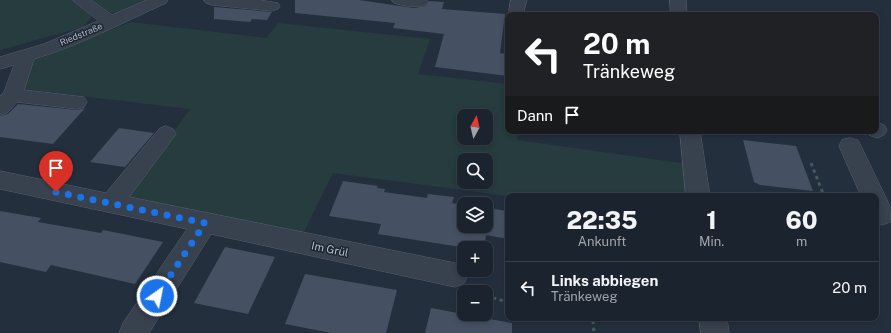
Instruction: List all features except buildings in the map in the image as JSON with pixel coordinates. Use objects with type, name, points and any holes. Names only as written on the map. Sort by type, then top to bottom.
[{"type":"street","points":[[80,0],[111,22]]},
{"type":"street","name":"Riedstraße","points":[[0,63],[26,56],[111,22],[160,0]]},
{"type":"street","points":[[212,0],[272,6]]},
{"type":"street","points":[[400,0],[420,2]]},
{"type":"street","points":[[678,0],[679,12]]},
{"type":"street","points":[[26,56],[6,101],[77,102]]},
{"type":"street","points":[[111,203],[166,134]]},
{"type":"street","points":[[690,134],[698,193]]},
{"type":"street","points":[[850,146],[872,193]]},
{"type":"street","name":"Im Grül","points":[[0,180],[455,275]]},
{"type":"street","points":[[133,333],[205,223]]},
{"type":"street","points":[[713,321],[715,333]]},
{"type":"path","points":[[811,163],[823,193]]},
{"type":"path","points":[[493,298],[505,301]]},
{"type":"path","points":[[593,321],[594,333]]},
{"type":"green space","points":[[0,0],[73,0],[93,15],[83,27],[0,50]]},
{"type":"green space","points":[[92,0],[152,0],[121,13],[110,13]]},
{"type":"green space","points":[[131,22],[266,38],[278,23],[430,39],[418,74],[505,84],[505,134],[518,134],[517,140],[688,164],[692,193],[505,193],[505,196],[333,173],[302,236],[126,198],[190,109],[21,89],[29,64],[35,59]]},
{"type":"route","points":[[56,192],[205,223],[157,296]]}]
